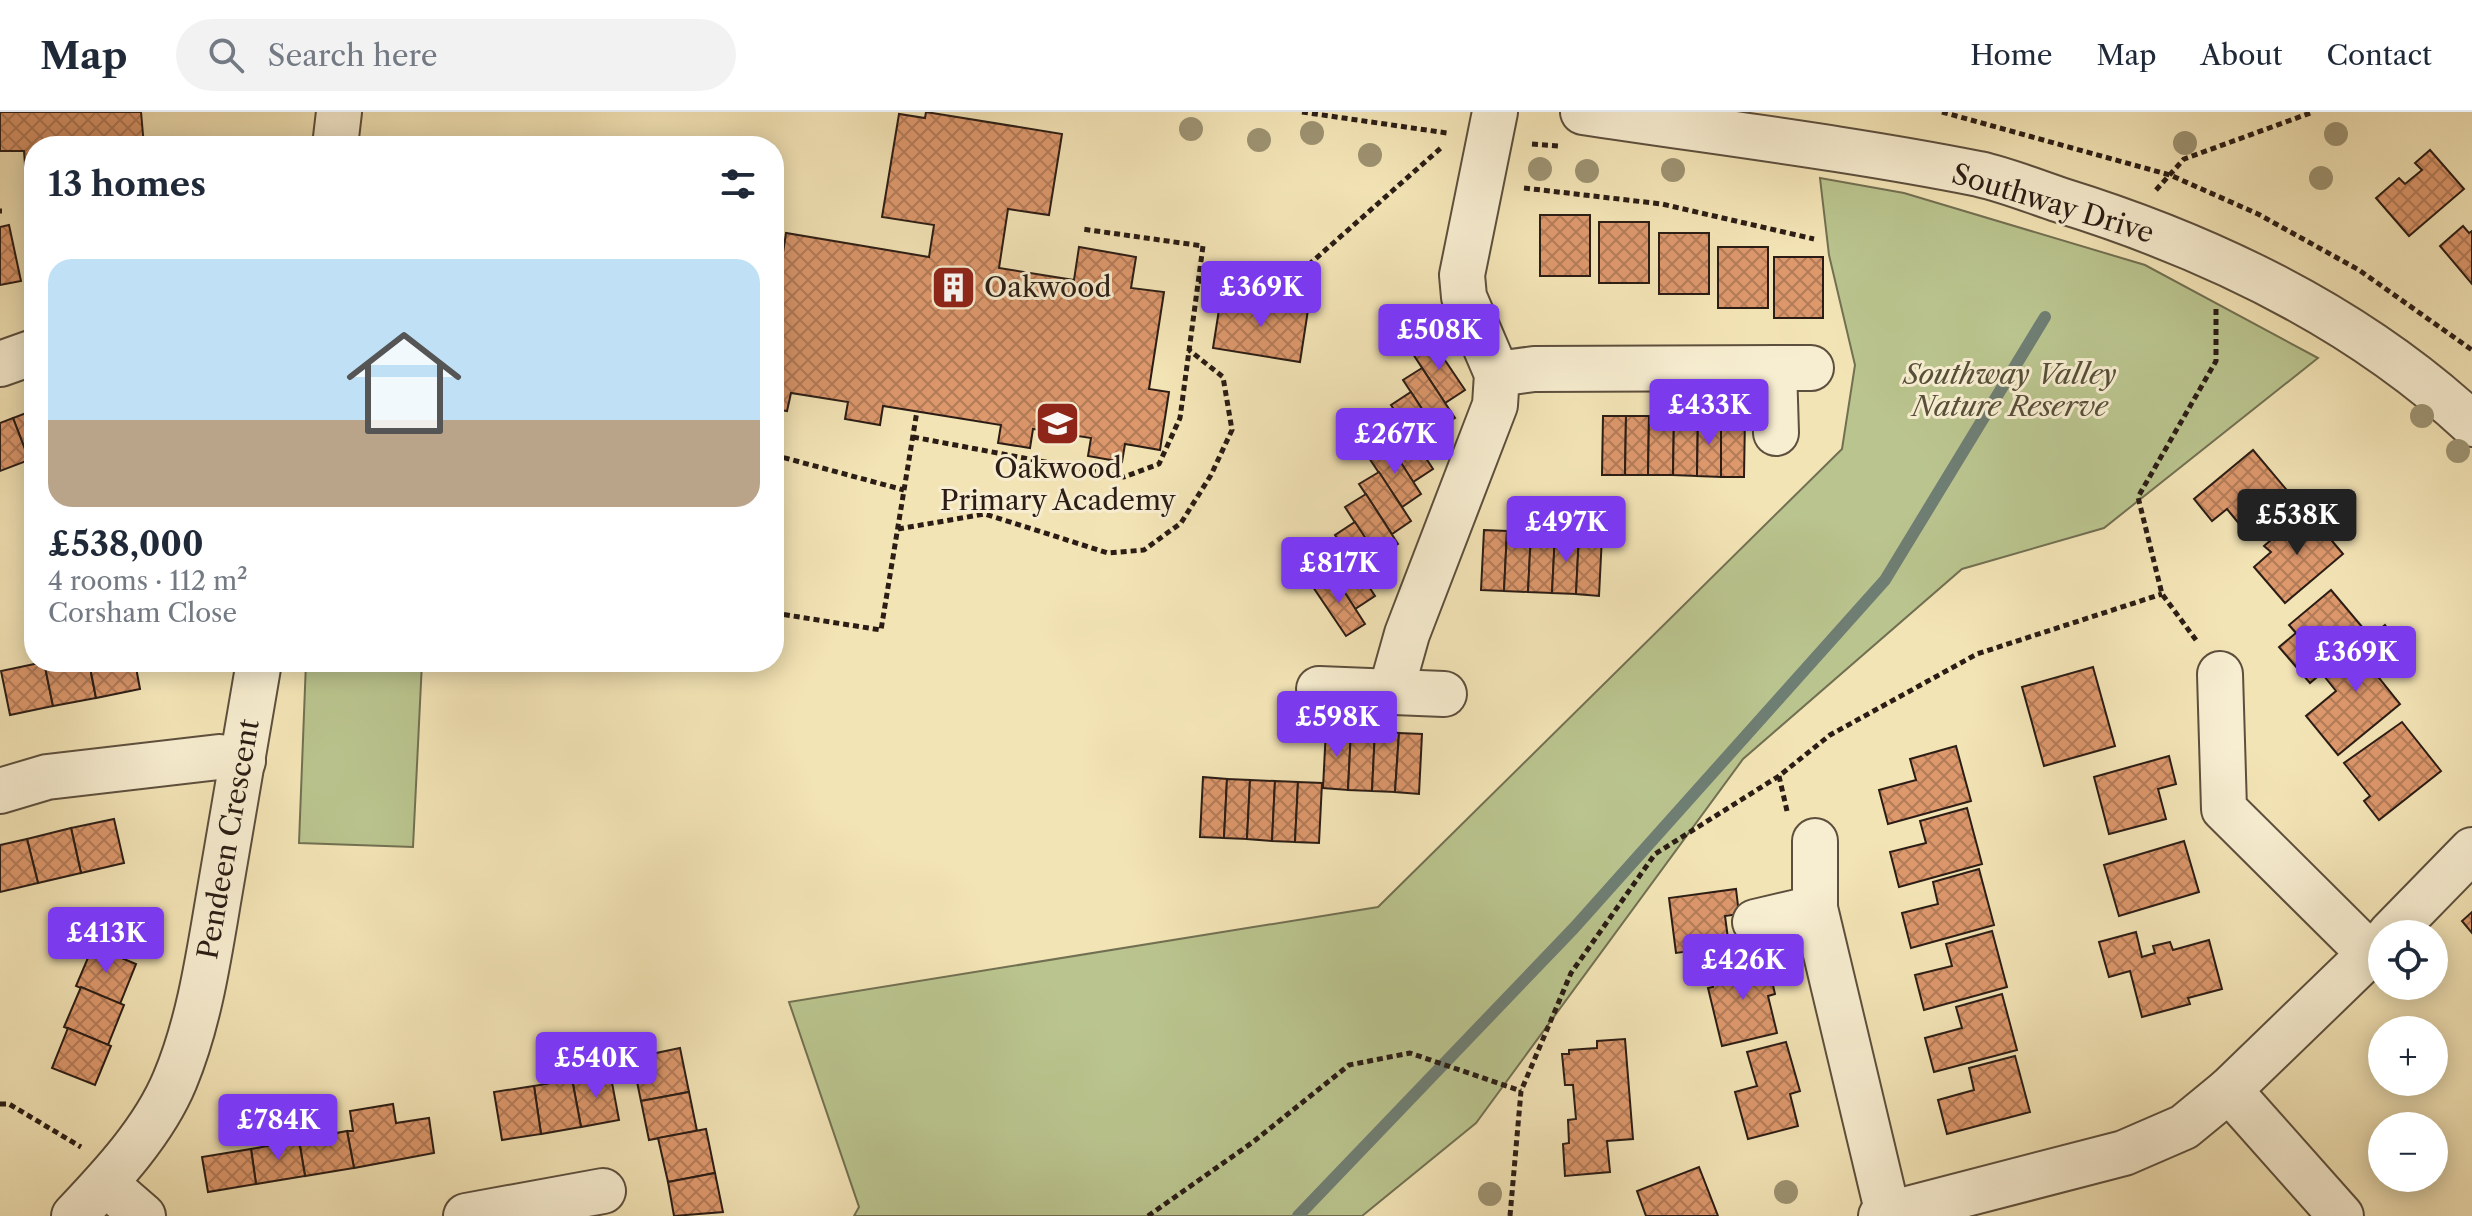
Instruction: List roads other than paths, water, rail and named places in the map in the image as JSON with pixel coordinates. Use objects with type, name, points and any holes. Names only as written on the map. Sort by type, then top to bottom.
[{"type":"street","points":[[336,136],[339,112]]},
{"type":"street","points":[[1391,691],[1407,634],[1495,405],[1497,374],[1464,297],[1463,286],[1495,112]]},
{"type":"street","name":"Southway Drive","points":[[1583,112],[1981,175],[2126,222],[2217,257],[2307,306],[2430,385],[2472,424]]},
{"type":"street","points":[[0,364],[24,356]]},
{"type":"street","points":[[1497,374],[1534,369],[1793,368],[1776,433]]},
{"type":"street","name":"Pendeen Crescent","points":[[74,1216],[111,1176],[174,1083],[190,1038],[257,672]]},
{"type":"street","points":[[2220,674],[2224,809],[2368,932]]},
{"type":"street","points":[[1319,689],[1444,694]]},
{"type":"street","points":[[0,791],[62,775],[219,757],[243,761]]},
{"type":"street","points":[[1815,841],[1815,908],[1885,1215],[2124,1153],[2184,1127],[2229,1090],[2368,956]]},
{"type":"street","points":[[2404,920],[2472,850]]},
{"type":"street","points":[[1755,922],[1815,908]]},
{"type":"street","points":[[2229,1090],[2341,1216]]},
{"type":"street","points":[[111,1176],[143,1216]]},
{"type":"street","points":[[466,1216],[603,1191]]},
{"type":"waterway","points":[[1298,1216],[1574,928],[1885,580],[2045,317]]},
{"type":"place","name":"Oakwood","points":[[953,287]]},
{"type":"place","name":"Oakwood Primary Academy","points":[[1058,423]]},
{"type":"park label","name":"Southway Valley Nature Reserve","points":[[2010,390]]}]
